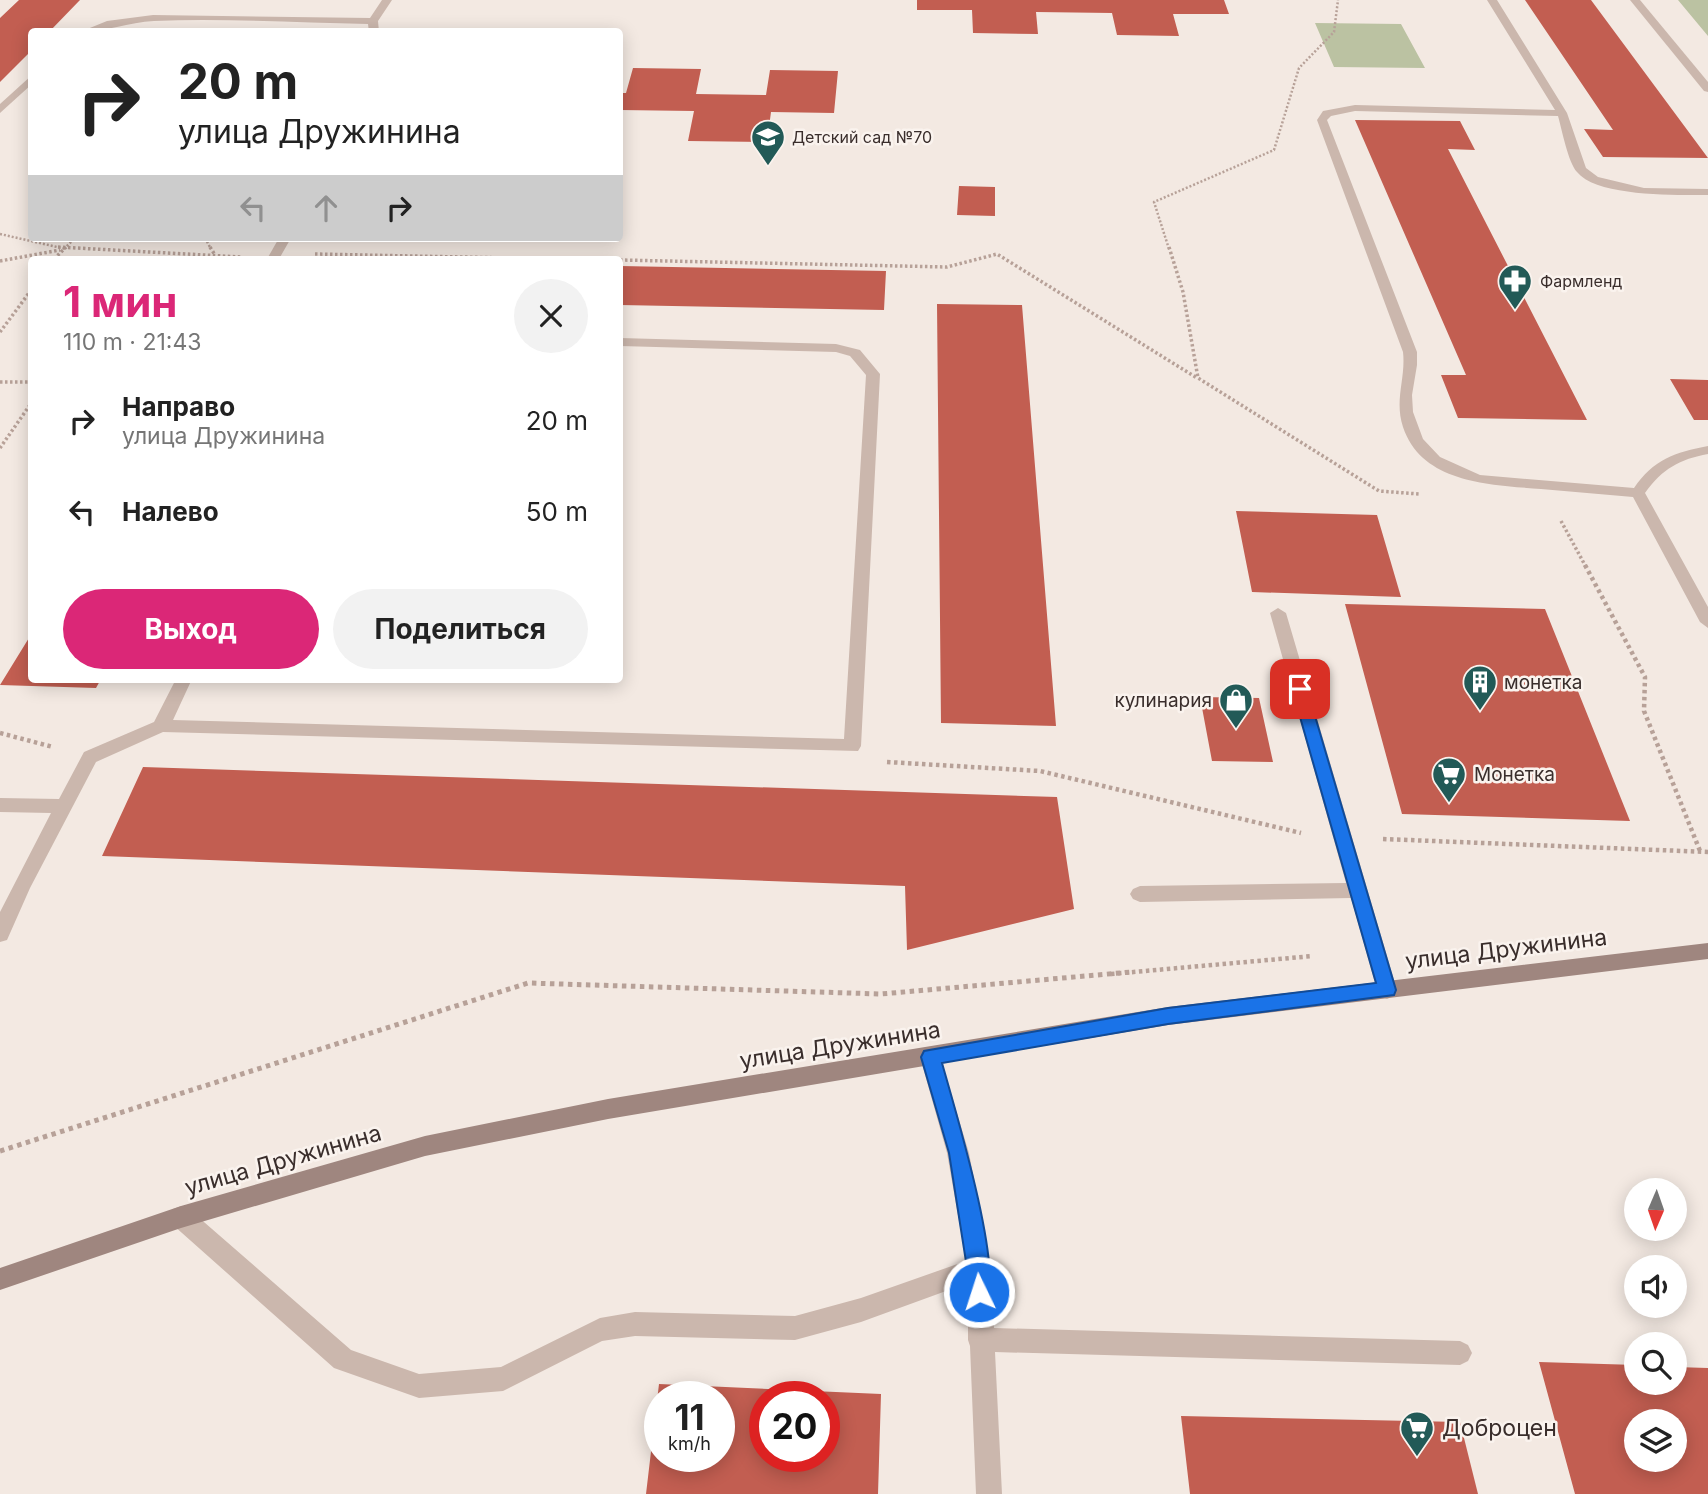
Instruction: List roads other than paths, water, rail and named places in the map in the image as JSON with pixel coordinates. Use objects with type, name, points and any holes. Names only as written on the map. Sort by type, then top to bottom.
[{"type":"main road","name":"улица Дружинина","points":[[0,1279],[181,1217],[438,1143],[608,1109],[1168,1016],[1708,951]]},
{"type":"street","points":[[96,28],[153,18],[374,26],[387,0]]},
{"type":"street","points":[[1492,0],[1562,113],[1581,170],[1594,180],[1644,191],[1708,192]]},
{"type":"street","points":[[1635,0],[1708,89]]},
{"type":"street","points":[[0,110],[28,82]]},
{"type":"street","points":[[1562,113],[1355,107],[1327,113],[1322,120],[1410,352],[1412,371],[1405,391],[1406,417],[1417,442],[1434,461],[1454,472],[1478,479],[1638,493]]},
{"type":"street","points":[[0,934],[90,757],[161,726],[852,746],[873,374],[855,353],[836,348],[623,342]]},
{"type":"street","points":[[1638,493],[1652,471],[1676,456],[1708,450]]},
{"type":"street","points":[[1638,493],[1708,622]]},
{"type":"street","points":[[1278,613],[1387,990]]},
{"type":"street","points":[[161,726],[182,683]]},
{"type":"street","points":[[0,805],[63,806]]},
{"type":"street","points":[[1140,894],[1358,890]]},
{"type":"street","points":[[930,1057],[958,1153],[979,1268],[980,1340],[989,1494]]},
{"type":"street","points":[[181,1217],[343,1359],[419,1386],[503,1379],[600,1330],[635,1324],[795,1328],[861,1310],[979,1268]]},
{"type":"street","points":[[980,1340],[1460,1353]]},
{"type":"place","name":"Детский сад №70","points":[[768,167]]},
{"type":"place","name":"Фармленд","points":[[1515,311]]},
{"type":"place","name":"монетка","points":[[1480,712]]},
{"type":"place","name":"кулинария","points":[[1236,730]]},
{"type":"place","name":"Монетка","points":[[1449,804]]},
{"type":"place","name":"Доброцен","points":[[1417,1458]]}]
